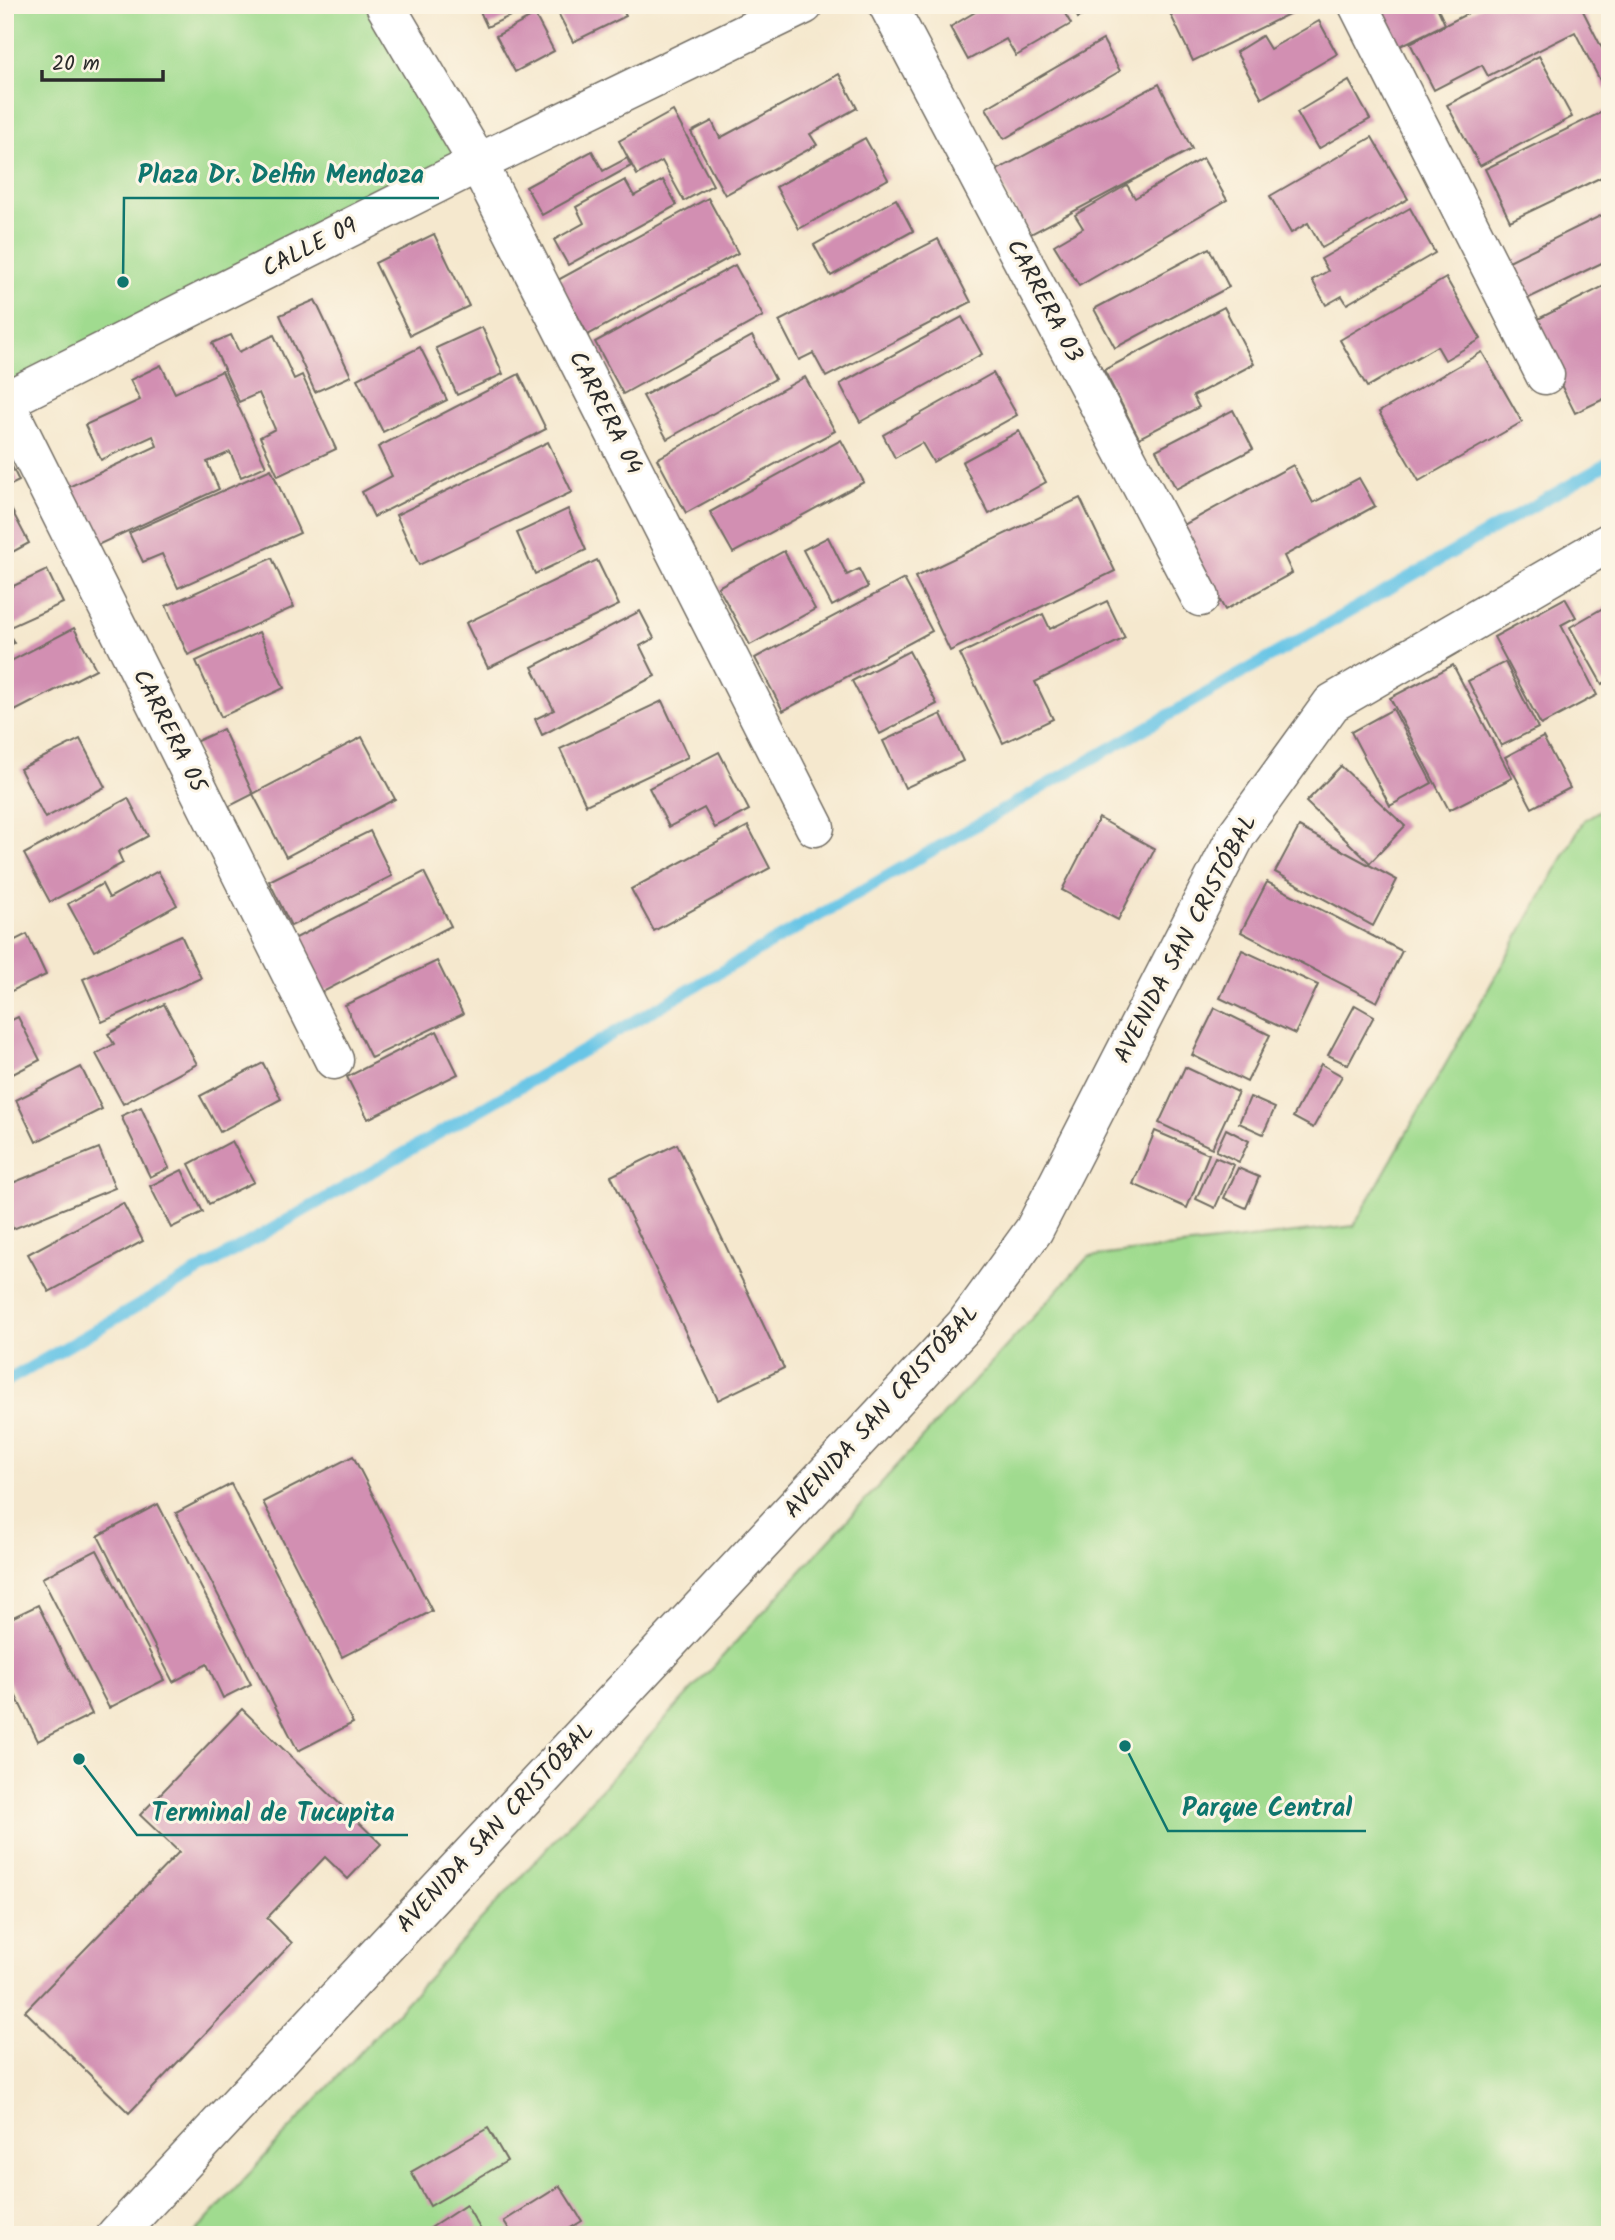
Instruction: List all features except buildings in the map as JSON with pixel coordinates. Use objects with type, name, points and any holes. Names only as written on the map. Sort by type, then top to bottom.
[{"type":"street","name":"CARRERA 04","points":[[385,5],[478,163],[815,827]]},
{"type":"street","name":"CALLE 09","points":[[5,401],[478,163],[804,5]]},
{"type":"street","name":"CARRERA 03","points":[[888,5],[1200,597]]},
{"type":"street","points":[[1358,5],[1545,375]]},
{"type":"street","name":"CARRERA 05","points":[[5,401],[334,1059]]},
{"type":"street","name":"AVENIDA SAN CRISTÓBAL","points":[[116,2235],[965,1325],[1034,1230],[1237,834],[1332,703],[1610,542]]},
{"type":"green space","points":[[5,5],[385,5],[478,163],[5,401]]},
{"type":"green space","points":[[1610,804],[1610,2235],[193,2235],[1088,1257],[1354,1226],[1584,820]]},
{"type":"waterway","points":[[5,1382],[1610,462]]},
{"type":"place","name":"Plaza Dr. Delfin Mendoza","points":[[123,282]]},
{"type":"place","name":"Parque Central","points":[[1125,1746]]},
{"type":"place","name":"Terminal de Tucupita","points":[[79,1759]]}]
